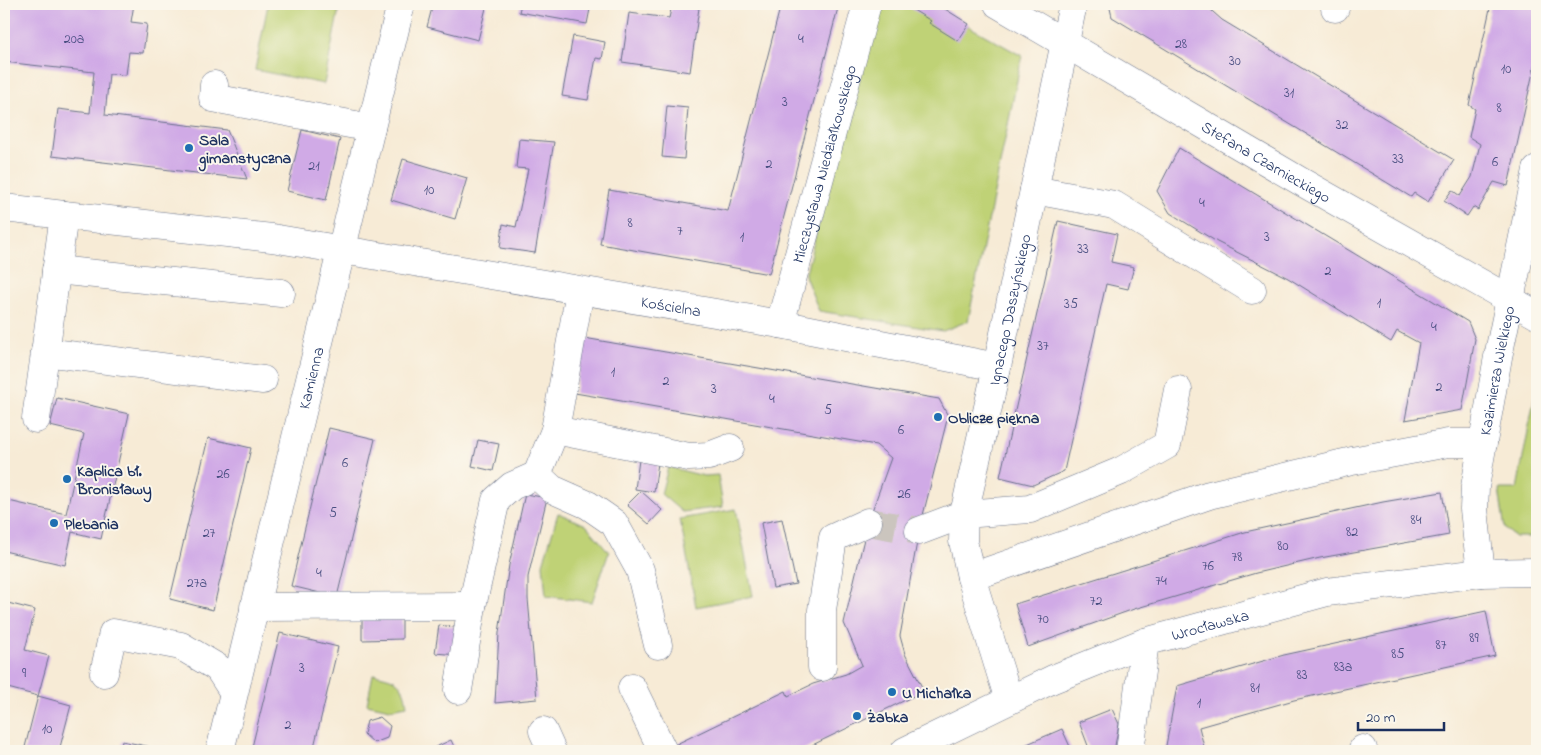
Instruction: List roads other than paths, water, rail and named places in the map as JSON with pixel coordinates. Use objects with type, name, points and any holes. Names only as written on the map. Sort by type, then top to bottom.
[{"type":"street","name":"Kamienna","points":[[220,751],[233,691],[343,250],[401,4]]},
{"type":"street","name":"Mieczysława Niedziałkowskiego","points":[[780,324],[867,4]]},
{"type":"street","name":"Stefana Czarnieckiego","points":[[998,4],[1113,69],[1300,181],[1537,315]]},
{"type":"street","name":"Ignacego Daszyńskiego","points":[[1009,700],[971,578],[963,541],[964,514],[997,367],[1073,4]]},
{"type":"street","points":[[214,84],[213,98],[371,128]]},
{"type":"street","name":"Kazimierza Wielkiego","points":[[1481,573],[1474,508],[1475,487],[1510,299],[1537,170]]},
{"type":"street","points":[[1034,190],[1114,205],[1252,290]]},
{"type":"street","name":"Kościelna","points":[[4,208],[272,238],[780,324],[997,367]]},
{"type":"street","points":[[36,419],[64,215]]},
{"type":"street","points":[[56,270],[281,293]]},
{"type":"street","points":[[458,690],[472,606],[496,500],[512,486],[537,475],[555,430],[580,291]]},
{"type":"street","points":[[45,352],[263,380]]},
{"type":"street","points":[[919,531],[964,514],[1030,509],[1121,471],[1167,445],[1178,390]]},
{"type":"street","points":[[555,430],[689,457],[709,456],[730,448]]},
{"type":"street","points":[[971,578],[1209,495],[1352,461],[1448,442],[1483,443]]},
{"type":"street","points":[[537,475],[552,489],[588,505],[614,523],[640,570],[658,645]]},
{"type":"street","points":[[822,667],[822,610],[833,538],[868,522]]},
{"type":"street","name":"Wrocławska","points":[[905,751],[1009,700],[1145,642],[1328,592],[1481,573],[1537,572]]},
{"type":"street","points":[[254,607],[472,606]]},
{"type":"street","points":[[104,673],[113,632],[181,646],[218,668],[233,691]]},
{"type":"street","points":[[1130,751],[1145,642]]},
{"type":"street","points":[[632,688],[662,751]]},
{"type":"tunnel","points":[[868,522],[919,531]]},
{"type":"place","name":"Sala gimanstyczna","points":[[189,148]]},
{"type":"place","name":"Oblicze piękna","points":[[938,417]]},
{"type":"place","name":"Kaplica bł. Bronisławy","points":[[67,479]]},
{"type":"place","name":"Plebania","points":[[54,523]]},
{"type":"place","name":"U Michałka","points":[[892,692]]},
{"type":"place","name":"Żabka","points":[[857,716]]}]
